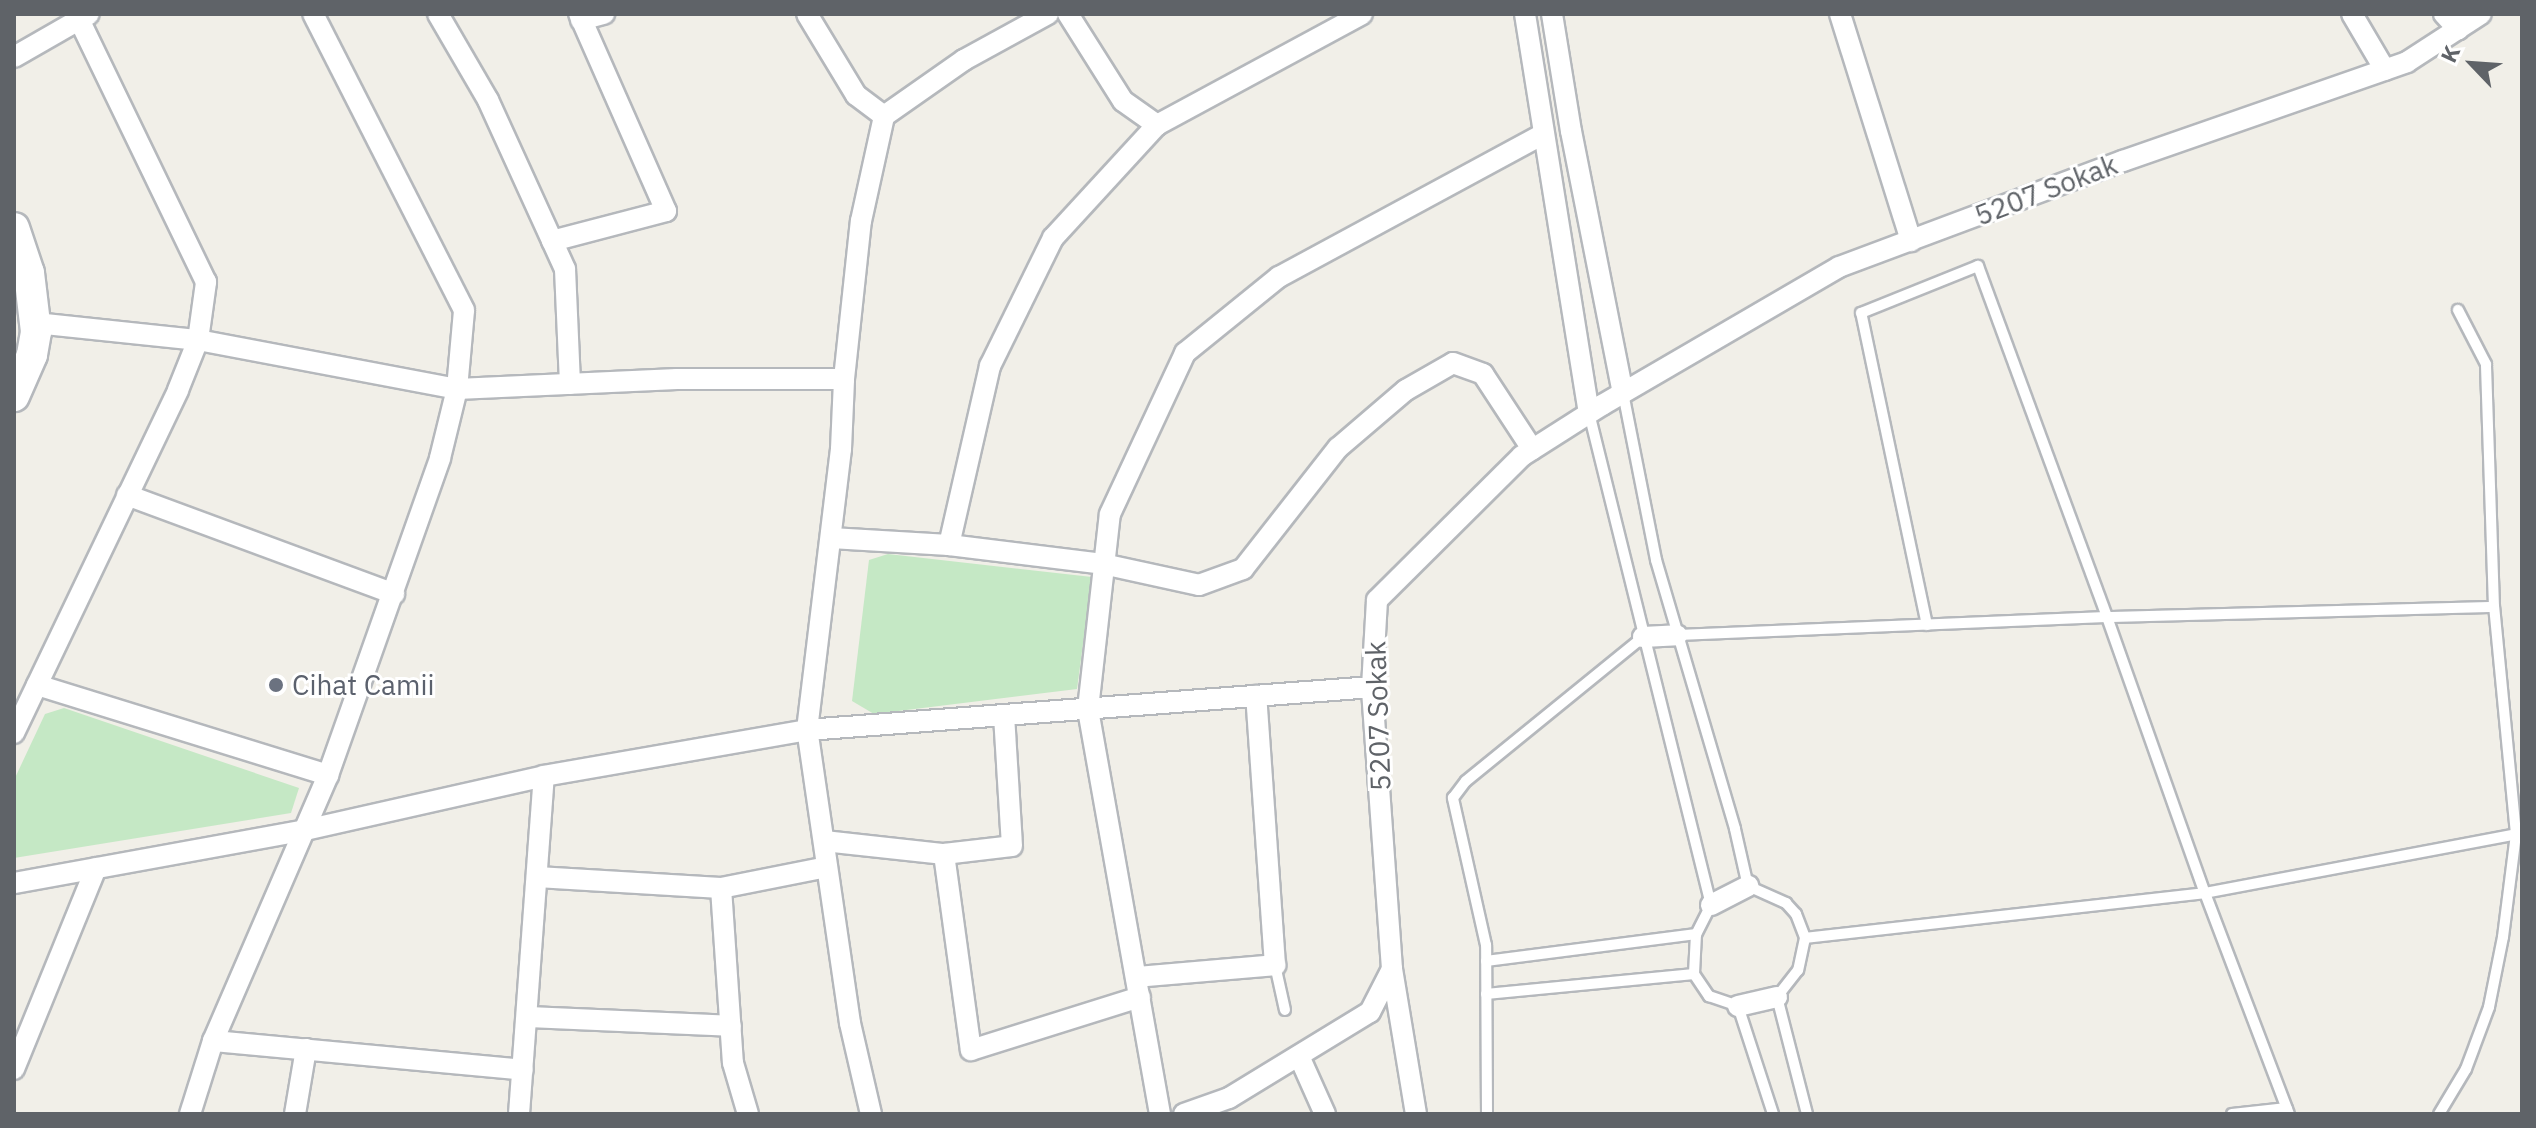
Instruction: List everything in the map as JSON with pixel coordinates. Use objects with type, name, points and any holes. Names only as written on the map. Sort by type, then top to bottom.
[{"type":"street","points":[[190,1114],[213,1041],[282,875],[328,775],[440,458],[457,389],[464,310],[313,14]]},
{"type":"street","points":[[552,241],[666,211],[580,17],[604,14]]},
{"type":"street","points":[[807,14],[856,95],[884,116]]},
{"type":"street","points":[[871,1114],[850,1023],[807,730],[841,449],[844,379],[861,221],[884,116],[964,60],[1048,14]]},
{"type":"street","points":[[1068,14],[1123,101],[1157,125]]},
{"type":"street","points":[[949,545],[990,366],[1053,238],[1157,125],[1362,14]]},
{"type":"street","points":[[1525,14],[1589,413]]},
{"type":"street","points":[[1552,14],[1571,131],[1623,393]]},
{"type":"street","points":[[1840,14],[1911,241]]},
{"type":"street","points":[[2352,14],[2385,70]]},
{"type":"street","name":"5207 Sokak","points":[[1416,1114],[1392,969],[1372,687],[1377,600],[1532,449],[1839,267],[2123,161],[2407,62],[2451,22],[2481,14]]},
{"type":"street","points":[[441,15],[488,100],[565,269],[570,384]]},
{"type":"street","points":[[14,57],[84,17],[206,282],[198,340],[178,390],[14,733]]},
{"type":"street","points":[[1160,1114],[1088,709],[1110,514],[1185,353],[1279,277],[1543,134]]},
{"type":"street","points":[[14,228],[29,273],[36,323],[32,355],[14,396]]},
{"type":"street","points":[[36,323],[198,340],[457,389],[844,379]]},
{"type":"street","points":[[831,538],[949,545],[1103,564],[1199,585],[1243,569],[1338,448],[1406,390],[1453,363],[1483,374],[1532,449]]},
{"type":"street","points":[[127,495],[394,594]]},
{"type":"street","points":[[1643,637],[1677,635]]},
{"type":"street","points":[[37,685],[328,775]]},
{"type":"street","points":[[14,883],[305,830],[544,776],[807,730],[1372,687]]},
{"type":"street","points":[[944,854],[971,1050],[1138,987],[1275,965],[1256,696]]},
{"type":"street","points":[[824,841],[944,854],[1012,846],[1004,715]]},
{"type":"street","points":[[519,1114],[544,776]]},
{"type":"street","points":[[537,877],[721,888],[827,867]]},
{"type":"street","points":[[14,1069],[96,868]]},
{"type":"street","points":[[1711,905],[1748,886]]},
{"type":"street","points":[[721,888],[733,1063],[748,1114]]},
{"type":"street","points":[[1184,1114],[1232,1106],[1299,1056],[1370,1012],[1392,969]]},
{"type":"street","points":[[1738,1006],[1777,997]]},
{"type":"street","points":[[527,1017],[731,1026]]},
{"type":"street","points":[[213,1041],[523,1070]]},
{"type":"street","points":[[295,1114],[306,1049]]},
{"type":"street","points":[[1299,1056],[1325,1114]]},
{"type":"lane","points":[[1927,625],[1861,313],[1978,266],[2205,893],[2288,1111],[2232,1114]]},
{"type":"lane","points":[[2439,1114],[2466,1069],[2489,1007],[2503,937],[2516,834],[2494,607],[2486,364],[2458,310]]},
{"type":"lane","points":[[1623,393],[1656,560],[1735,829],[1748,886],[1786,903],[1796,914],[1805,938],[1798,970],[1777,997],[1807,1114]]},
{"type":"lane","points":[[1589,413],[1711,905],[1696,934],[1694,974],[1709,996],[1738,1006],[1773,1114]]},
{"type":"lane","points":[[1677,635],[2107,617],[2494,607]]},
{"type":"lane","points":[[1487,1114],[1486,945],[1453,798],[1466,781],[1643,637]]},
{"type":"lane","points":[[1805,938],[2205,893],[2516,834]]},
{"type":"lane","points":[[1486,961],[1696,934]]},
{"type":"lane","points":[[1275,965],[1285,1010]]},
{"type":"lane","points":[[1486,994],[1694,974]]},
{"type":"green space","points":[[888,554],[1092,577],[1077,689],[874,714],[852,701],[869,560]]},
{"type":"green space","points":[[64,708],[299,788],[291,813],[14,858],[14,780],[45,714]]},
{"type":"place","name":"Cihat Camii","points":[[276,685]]}]
